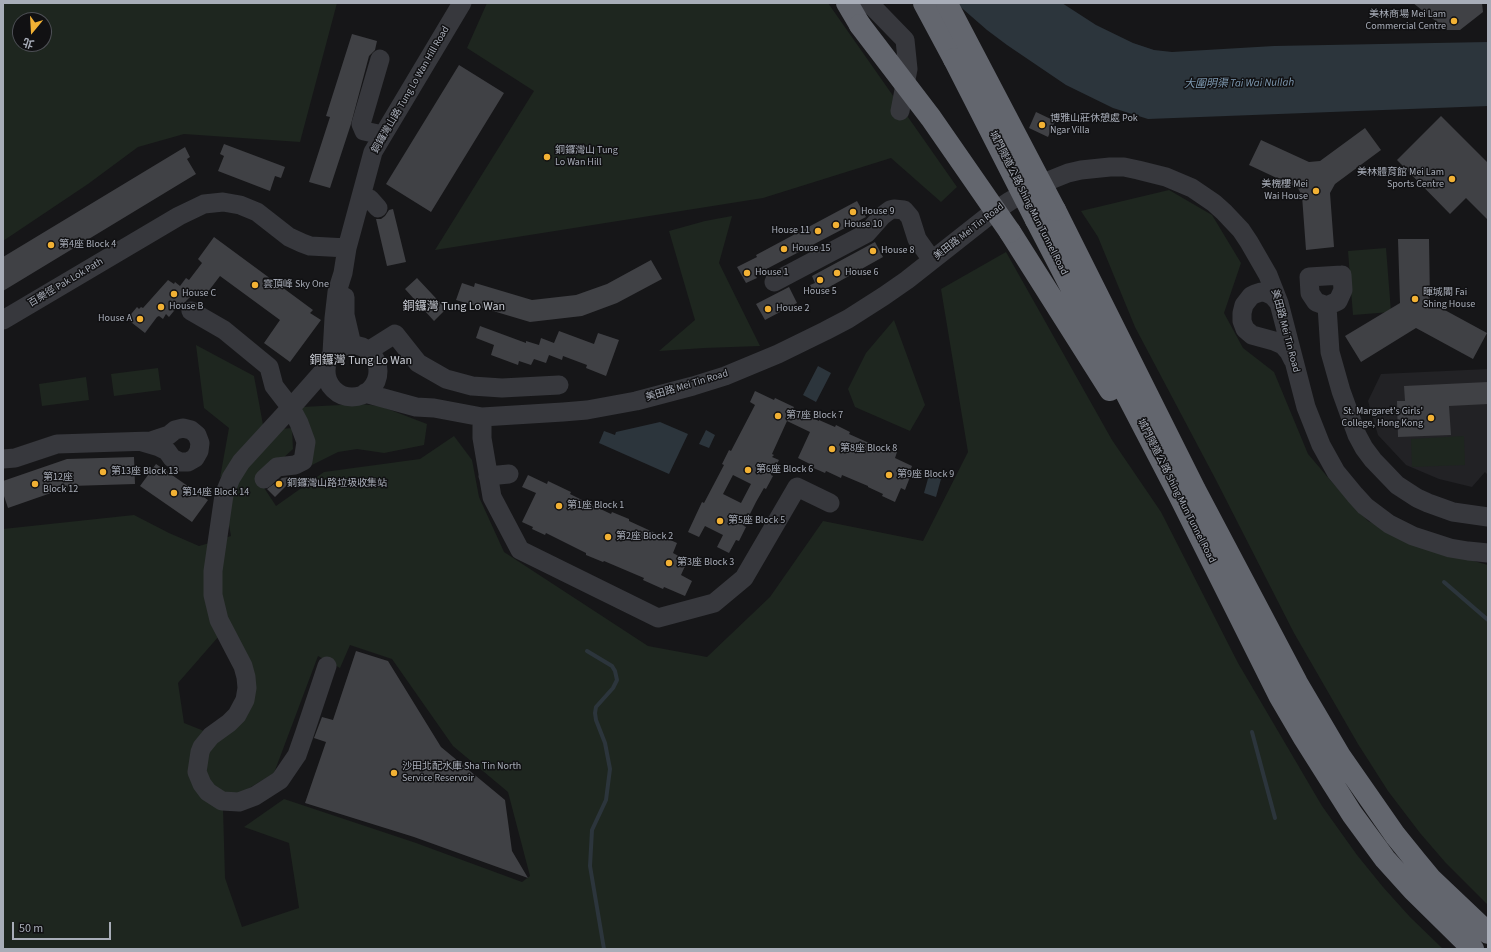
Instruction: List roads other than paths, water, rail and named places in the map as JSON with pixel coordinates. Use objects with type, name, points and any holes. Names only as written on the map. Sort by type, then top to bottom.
[{"type":"highway","points":[[847,3],[874,43],[939,130],[1010,232],[1127,417],[1178,493]]},
{"type":"highway","name":"城門隧道公路 Shing Mun Tunnel Road","points":[[924,3],[1045,215],[1199,497],[1297,683],[1340,756],[1394,835],[1431,879],[1488,934]]},
{"type":"highway","name":"城門隧道公路 Shing Mun Tunnel Road","points":[[947,3],[1045,215],[1178,493],[1280,697],[1337,792],[1367,835],[1398,874],[1444,922],[1473,949]]},
{"type":"street","name":"銅鑼灣山路 Tung Lo Wan Hill Road","points":[[346,396],[333,389],[328,383],[329,361],[337,292],[343,273],[347,248],[373,152],[462,3]]},
{"type":"street","points":[[869,3],[905,40],[908,69],[900,112]]},
{"type":"street","points":[[380,59],[361,124],[364,131],[382,135]]},
{"type":"street","name":"美田路 Mei Tin Road","points":[[366,392],[416,408],[434,408],[482,417],[564,412],[612,406],[663,394],[725,376],[778,354],[825,332],[884,296],[992,213],[1038,185],[1068,173],[1081,170],[1103,167],[1124,167],[1152,173],[1192,188],[1214,203],[1233,221],[1249,242],[1268,275],[1279,303],[1306,407],[1321,445],[1341,478],[1365,506],[1389,524],[1425,541],[1462,550],[1488,552]]},
{"type":"street","points":[[361,198],[370,199],[378,208]]},
{"type":"street","name":"百樂徑 Pak Lok Path","points":[[3,320],[179,216],[204,204],[223,202],[240,205],[257,212],[289,237],[302,243],[310,246],[347,248]]},
{"type":"street","points":[[774,282],[867,233],[882,216],[894,209],[904,210],[910,217],[917,239],[932,260]]},
{"type":"street","name":"銅鑼灣山路 Tung Lo Wan Hill Road","points":[[343,273],[345,314],[360,348],[373,357],[376,363],[377,376]]},
{"type":"street","points":[[1279,303],[1273,296],[1267,293],[1261,292],[1255,294],[1251,296],[1244,305],[1242,321],[1245,329],[1252,335],[1283,345],[1289,352],[1294,362]]},
{"type":"street","points":[[1327,306],[1330,352],[1341,391],[1357,435],[1373,460],[1397,485],[1417,498],[1453,512],[1488,517]]},
{"type":"street","points":[[191,311],[224,330],[268,367],[274,386],[294,405],[306,442],[303,461],[304,470],[277,466],[264,479]]},
{"type":"street","points":[[327,666],[304,735],[296,755],[285,774],[276,784],[255,796],[239,802],[227,803],[212,796],[202,784],[197,772],[198,759],[202,747],[211,736],[237,715],[242,706],[247,688],[243,666],[221,626],[216,610],[213,588],[214,561],[224,495],[230,478],[241,462],[294,405],[329,361],[345,346],[360,348],[395,334],[418,363],[446,379],[472,386],[502,388],[559,385]]},
{"type":"street","points":[[294,405],[316,396],[359,395],[366,392],[375,383],[377,376]]},
{"type":"street","name":"美田路 Mei Tin Road","points":[[377,376],[395,389],[434,408]]},
{"type":"street","points":[[482,417],[482,438],[492,497],[520,550],[658,618],[714,602],[744,578],[797,487],[830,503]]},
{"type":"street","points":[[3,459],[15,458],[57,444],[142,442]]},
{"type":"street","points":[[488,476],[509,474]]},
{"type":"water","name":"大圍明渠 Tai Wai Nullah","points":[[956,3],[1062,3],[1096,25],[1133,43],[1154,50],[1172,52],[1274,46],[1488,42],[1488,106],[1148,119],[1113,108],[1066,85],[1007,45]]},
{"type":"water","points":[[818,366],[831,373],[816,402],[803,395]]},
{"type":"water","points":[[660,422],[688,434],[669,474],[599,443],[604,431],[615,435],[616,432]]},
{"type":"water","points":[[706,430],[715,435],[709,448],[699,444]]},
{"type":"water","points":[[929,475],[941,479],[936,497],[924,493]]},
{"type":"waterway","points":[[1444,582],[1488,620]]},
{"type":"waterway","points":[[587,651],[612,666],[617,680],[613,688],[596,707],[595,713],[596,720],[605,743],[610,769],[606,800],[592,830],[590,866],[604,949]]},
{"type":"waterway","points":[[1252,732],[1275,818]]},
{"type":"place","name":"美林商場 Mei Lam Commercial Centre","points":[[1454,21]]},
{"type":"place","name":"博雅山莊休憩處 Pok Ngar Villa","points":[[1042,125]]},
{"type":"place","name":"銅鑼灣山 Tung Lo Wan Hill","points":[[547,157]]},
{"type":"place","name":"美林體育館 Mei Lam Sports Centre","points":[[1452,179]]},
{"type":"place","name":"美槐樓 Mei Wai House","points":[[1316,191]]},
{"type":"place","name":"House 9","points":[[853,212]]},
{"type":"place","name":"House 10","points":[[836,225]]},
{"type":"place","name":"House 11","points":[[818,231]]},
{"type":"place","name":"第4座 Block 4","points":[[51,245]]},
{"type":"place","name":"House 15","points":[[784,249]]},
{"type":"place","name":"House 8","points":[[873,251]]},
{"type":"place","name":"House 1","points":[[747,273]]},
{"type":"place","name":"House 6","points":[[837,273]]},
{"type":"place","name":"House 5","points":[[820,280]]},
{"type":"place","name":"雲頂峰 Sky One","points":[[255,285]]},
{"type":"place","name":"House C","points":[[174,294]]},
{"type":"place","name":"暉城閣 Fai Shing House","points":[[1415,299]]},
{"type":"place","name":"House B","points":[[161,307]]},
{"type":"place","name":"House 2","points":[[768,309]]},
{"type":"place","name":"House A","points":[[140,319]]},
{"type":"place","name":"第7座 Block 7","points":[[778,416]]},
{"type":"place","name":"St. Margaret's Girls' College, Hong Kong","points":[[1431,418]]},
{"type":"place","name":"第8座 Block 8","points":[[832,449]]},
{"type":"place","name":"第6座 Block 6","points":[[748,470]]},
{"type":"place","name":"第13座 Block 13","points":[[103,472]]},
{"type":"place","name":"第9座 Block 9","points":[[889,475]]},
{"type":"place","name":"第12座 Block 12","points":[[35,484]]},
{"type":"place","name":"銅鑼灣山路垃圾收集站","points":[[279,484]]},
{"type":"place","name":"第14座 Block 14","points":[[174,493]]},
{"type":"place","name":"第1座 Block 1","points":[[559,506]]},
{"type":"place","name":"第5座 Block 5","points":[[720,521]]},
{"type":"place","name":"第2座 Block 2","points":[[608,537]]},
{"type":"place","name":"第3座 Block 3","points":[[669,563]]},
{"type":"place","name":"沙田北配水庫 Sha Tin North Service Reservoir","points":[[394,773]]},
{"type":"district","name":"銅鑼灣 Tung Lo Wan","points":[[454,307]]},
{"type":"district","name":"銅鑼灣 Tung Lo Wan","points":[[361,361]]}]
